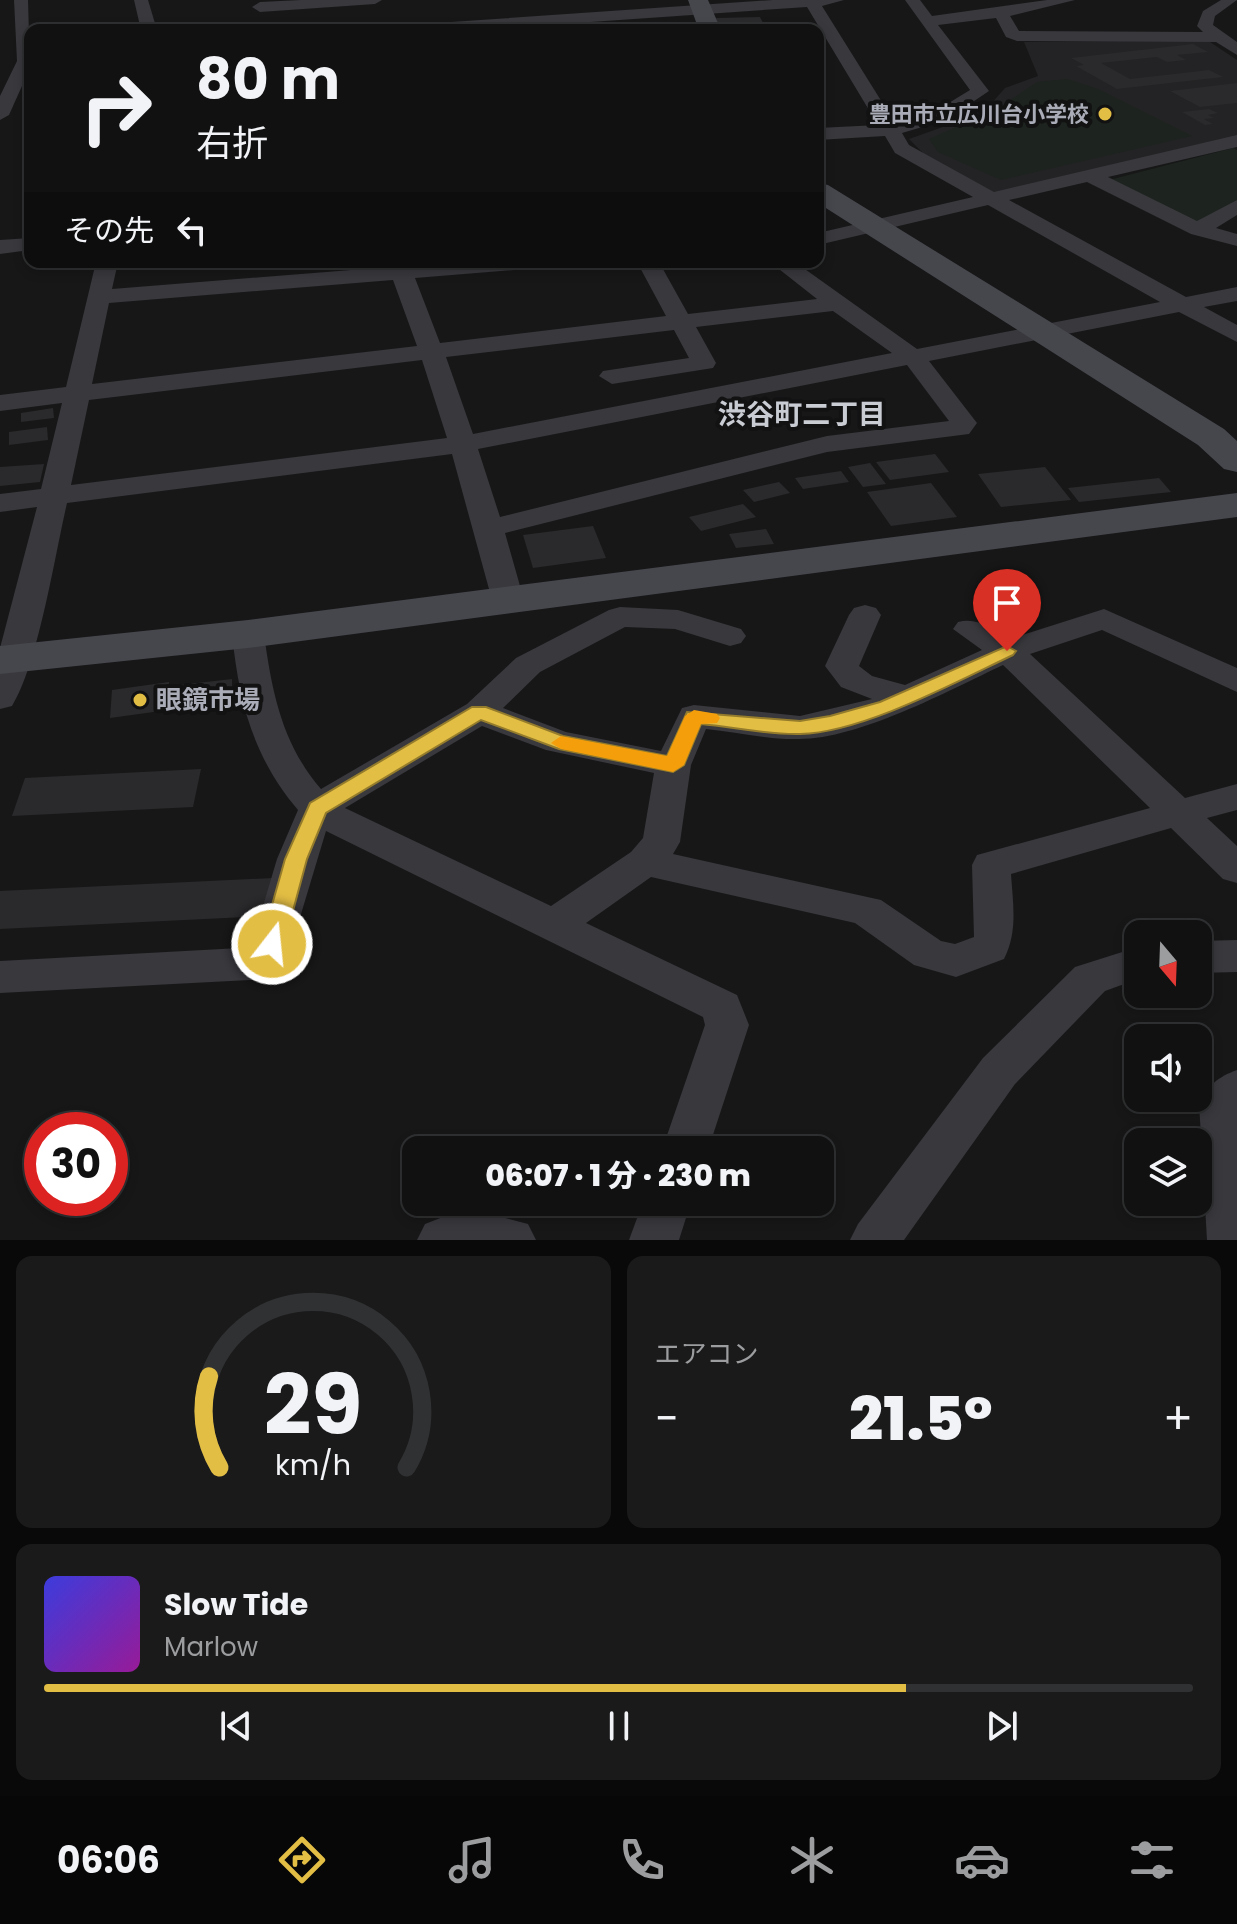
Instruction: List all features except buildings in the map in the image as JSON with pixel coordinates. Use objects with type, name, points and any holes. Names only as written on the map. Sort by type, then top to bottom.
[{"type":"street","points":[[21,0],[24,46]]},
{"type":"street","points":[[141,0],[147,24]]},
{"type":"street","points":[[260,8],[375,0]]},
{"type":"street","points":[[584,0],[590,24],[837,0]]},
{"type":"street","points":[[824,134],[889,130],[923,124],[980,91],[912,0]]},
{"type":"street","points":[[929,21],[1001,13],[1068,0]]},
{"type":"street","points":[[1232,0],[1205,17],[1205,26],[1237,50]]},
{"type":"street","points":[[811,1],[889,130],[910,154],[1237,335]]},
{"type":"street","points":[[1001,13],[1012,34],[1017,36],[1216,37]]},
{"type":"street","points":[[0,63],[24,61]]},
{"type":"street","points":[[2,106],[24,63]]},
{"type":"street","points":[[2,106],[24,101]]},
{"type":"street","points":[[824,238],[1237,141]]},
{"type":"street","points":[[1090,176],[1198,230],[1237,240]]},
{"type":"street","points":[[824,194],[1211,437],[1237,461]]},
{"type":"street","points":[[1198,230],[1237,206]]},
{"type":"street","points":[[0,247],[24,245]]},
{"type":"street","points":[[0,698],[7,659],[54,496],[106,268]]},
{"type":"street","points":[[101,297],[389,268]]},
{"type":"street","points":[[399,268],[491,528],[508,600]]},
{"type":"street","points":[[612,376],[704,363],[651,268]]},
{"type":"street","points":[[491,528],[827,444],[960,428],[964,423],[914,358],[789,268]]},
{"type":"street","points":[[0,503],[463,444],[1237,294]]},
{"type":"street","points":[[0,403],[839,303]]},
{"type":"street","points":[[7,659],[248,634],[1237,505]]},
{"type":"street","points":[[865,615],[842,666],[845,673],[851,681],[906,696]]},
{"type":"street","points":[[0,977],[250,964],[272,944],[296,859],[317,808],[479,712],[528,665],[620,617],[678,620],[730,636]]},
{"type":"street","points":[[555,924],[645,862],[661,842],[673,765],[694,716],[800,728],[863,714],[1007,651],[1104,619],[1237,681]]},
{"type":"street","points":[[969,629],[1007,651],[1237,869]]},
{"type":"street","points":[[248,634],[254,693],[264,730],[294,781],[317,808],[498,901],[555,924],[722,1007],[727,1025],[690,1136]]},
{"type":"street","points":[[479,712],[559,742],[673,765]]},
{"type":"street","points":[[645,862],[867,911],[929,954],[956,961],[989,948],[994,937],[991,865],[1237,797]]},
{"type":"street","points":[[1212,957],[1237,956]]},
{"type":"street","points":[[875,1240],[999,1071],[1090,979],[1124,968]]},
{"type":"street","points":[[1232,1240],[1222,1103],[1237,1089]]},
{"type":"street","points":[[654,1240],[662,1216]]},
{"type":"street","points":[[442,1240],[466,1231],[511,1240]]},
{"type":"shaded area","name":"豊田市立広川台小学校","points":[[1207,40],[1237,60],[1237,138],[995,193],[928,158],[909,139],[954,123],[990,105],[1005,88],[1038,76],[1024,42]]},
{"type":"shaded area","points":[[1067,79],[1098,89],[1192,136],[1001,180],[938,152],[929,139],[997,109],[1037,82]]},
{"type":"shaded area","points":[[1233,148],[1237,150],[1237,200],[1204,222],[1189,220],[1109,180]]},
{"type":"slow traffic","points":[[561,743],[673,765],[694,716],[710,718]]},
{"type":"place","name":"豊田市立広川台小学校","points":[[1105,114]]},
{"type":"place","name":"眼鏡市場","points":[[140,700]]},
{"type":"district","name":"渋谷町二丁目","points":[[802,414]]},
{"type":"route","points":[[272,944],[296,859],[317,808],[479,712],[559,742],[673,765],[694,716],[800,728],[831,722],[887,706],[1007,651]]}]
